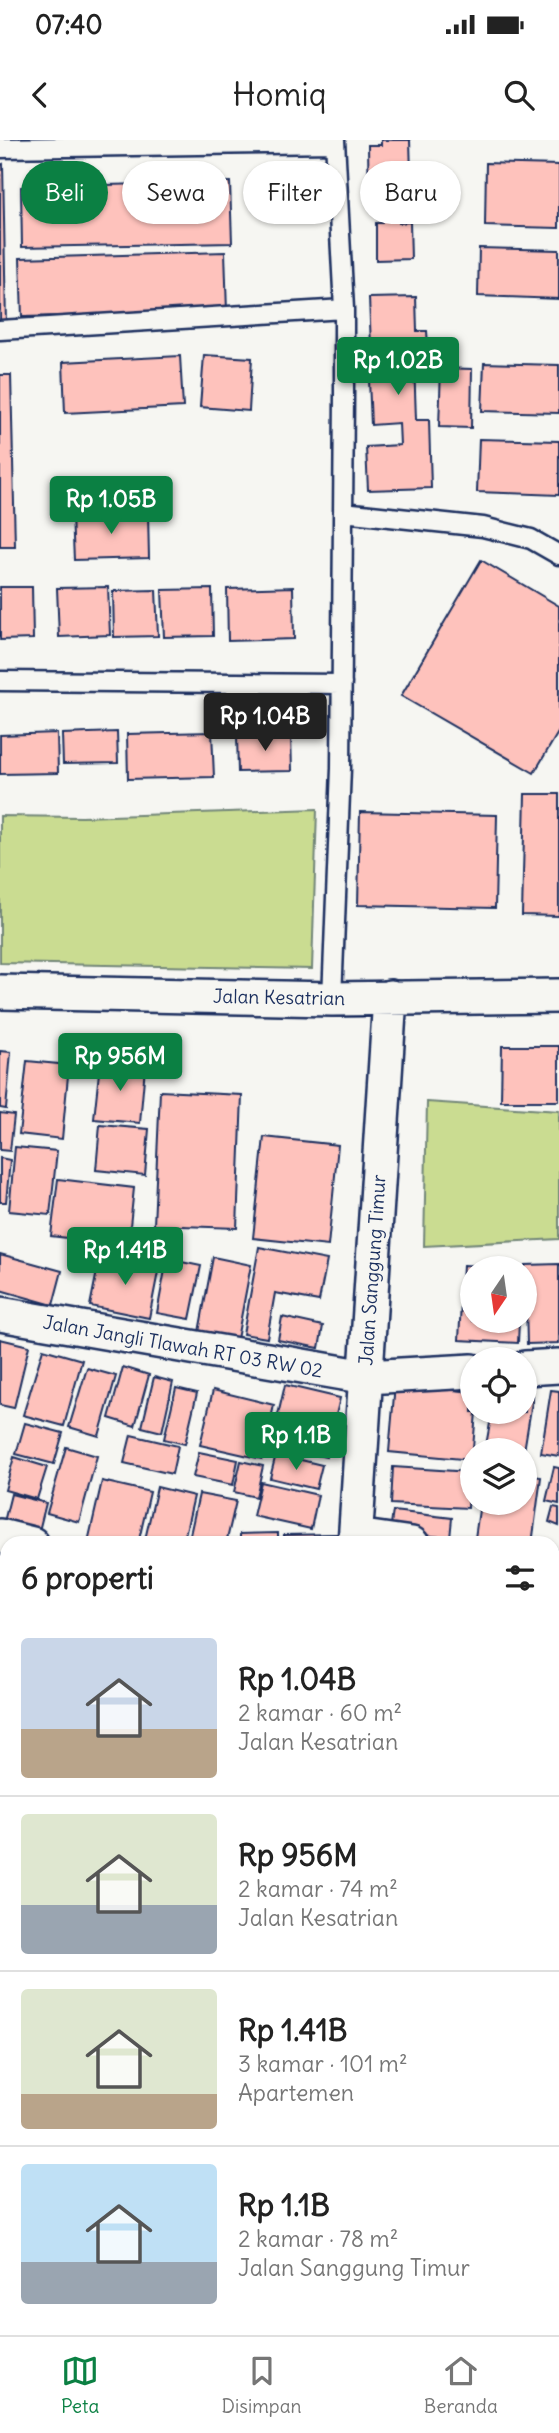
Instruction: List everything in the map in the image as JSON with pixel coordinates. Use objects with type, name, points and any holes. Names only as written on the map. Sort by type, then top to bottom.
[{"type":"street","name":"Jalan Kesatrian","points":[[0,992],[332,999],[559,996]]},
{"type":"street","name":"Jalan Sanggung Timur","points":[[355,1536],[390,997]]},
{"type":"street","name":"Jalan Jangli Tlawah RT 03 RW 02","points":[[0,1314],[366,1377],[460,1372]]},
{"type":"street","points":[[537,1367],[559,1366]]},
{"type":"lane","points":[[0,148],[335,141],[344,309],[342,684],[332,999]]},
{"type":"lane","points":[[0,330],[344,309]]},
{"type":"lane","points":[[342,512],[484,527],[531,539],[559,555]]},
{"type":"lane","points":[[0,681],[342,684]]},
{"type":"green space","points":[[317,809],[312,969],[0,963],[0,816],[82,817]]},
{"type":"green space","points":[[427,1102],[559,1111],[559,1239],[424,1246]]},
{"type":"building","points":[[381,140],[410,140],[411,161],[368,161],[368,145],[381,145]]},
{"type":"building","points":[[486,163],[559,165],[559,228],[485,226]]},
{"type":"building","points":[[3,164],[6,326],[0,326],[0,165]]},
{"type":"building","points":[[229,182],[232,243],[22,247],[22,224],[108,224],[108,185],[122,185],[122,224],[229,224]]},
{"type":"building","points":[[376,224],[410,224],[411,259],[376,260]]},
{"type":"building","points":[[479,248],[559,250],[559,299],[478,296]]},
{"type":"building","points":[[225,252],[227,312],[22,317],[20,258]]},
{"type":"building","points":[[416,297],[417,331],[427,331],[429,360],[414,361],[416,420],[429,420],[431,488],[368,490],[366,447],[400,445],[399,423],[371,425],[368,357],[400,356],[399,345],[371,346],[369,298]]},
{"type":"building","points":[[204,355],[252,358],[249,411],[200,407]]},
{"type":"building","points":[[180,356],[183,407],[65,413],[63,362]]},
{"type":"building","points":[[484,363],[559,365],[559,413],[482,411]]},
{"type":"building","points":[[441,368],[472,369],[471,428],[439,427]]},
{"type":"building","points":[[0,375],[11,375],[15,547],[0,547]]},
{"type":"building","points":[[479,439],[559,441],[559,495],[477,492]]},
{"type":"building","points":[[148,513],[149,558],[74,560],[72,515]]},
{"type":"building","points":[[481,560],[559,606],[559,731],[534,773],[401,696]]},
{"type":"building","points":[[0,587],[32,587],[33,639],[0,640]]},
{"type":"building","points":[[108,587],[110,635],[59,637],[57,588]]},
{"type":"building","points":[[293,587],[294,639],[228,641],[227,589]]},
{"type":"building","points":[[212,589],[213,636],[164,637],[162,590]]},
{"type":"building","points":[[156,590],[158,636],[114,637],[113,591]]},
{"type":"building","points":[[117,732],[118,763],[63,764],[62,734]]},
{"type":"building","points":[[212,732],[214,777],[128,779],[127,734]]},
{"type":"building","points":[[57,733],[58,773],[0,774],[0,735]]},
{"type":"building","points":[[291,734],[292,771],[238,772],[237,736]]},
{"type":"building","points":[[525,794],[559,794],[559,916],[522,915]]},
{"type":"building","points":[[360,812],[497,815],[495,908],[358,905]]},
{"type":"building","points":[[502,1046],[559,1046],[559,1101],[501,1101]]},
{"type":"building","points":[[0,1051],[11,1052],[6,1109],[0,1108]]},
{"type":"building","points":[[27,1061],[69,1065],[62,1139],[19,1134]]},
{"type":"building","points":[[100,1063],[145,1067],[140,1123],[94,1119]]},
{"type":"building","points":[[160,1091],[242,1095],[237,1228],[154,1225]]},
{"type":"building","points":[[0,1113],[14,1115],[10,1151],[0,1150]]},
{"type":"building","points":[[100,1125],[149,1129],[145,1175],[96,1170]]},
{"type":"building","points":[[264,1137],[338,1145],[328,1246],[253,1238]]},
{"type":"building","points":[[15,1147],[57,1151],[50,1215],[9,1211]]},
{"type":"building","points":[[0,1158],[10,1160],[6,1202],[0,1202]]},
{"type":"building","points":[[58,1179],[134,1188],[128,1245],[51,1236]]},
{"type":"building","points":[[259,1247],[327,1260],[319,1301],[275,1293],[267,1338],[243,1334]]},
{"type":"building","points":[[0,1254],[62,1271],[53,1305],[0,1290]]},
{"type":"building","points":[[100,1256],[159,1267],[149,1318],[90,1306]]},
{"type":"building","points":[[213,1257],[251,1265],[237,1339],[199,1332]]},
{"type":"building","points":[[167,1259],[201,1266],[190,1319],[157,1313]]},
{"type":"building","points":[[559,1264],[559,1343],[527,1344],[527,1334],[537,1334],[537,1265]]},
{"type":"building","points":[[282,1317],[323,1326],[319,1348],[278,1340]]},
{"type":"building","points":[[460,1321],[460,1334],[518,1334],[518,1343],[459,1340]]},
{"type":"building","points":[[0,1339],[29,1346],[14,1408],[0,1405]]},
{"type":"building","points":[[43,1349],[82,1360],[64,1426],[23,1415]]},
{"type":"building","points":[[123,1367],[149,1375],[135,1426],[109,1418]]},
{"type":"building","points":[[87,1368],[116,1376],[99,1436],[69,1427]]},
{"type":"building","points":[[154,1377],[173,1382],[162,1432],[142,1427]]},
{"type":"building","points":[[395,1384],[460,1391],[460,1424],[475,1424],[474,1438],[460,1438],[460,1459],[389,1452]]},
{"type":"building","points":[[285,1385],[340,1398],[326,1457],[271,1445]]},
{"type":"building","points":[[176,1388],[197,1393],[185,1444],[164,1439]]},
{"type":"building","points":[[213,1390],[274,1405],[262,1459],[200,1445]]},
{"type":"building","points":[[551,1390],[559,1391],[559,1456],[541,1453]]},
{"type":"building","points":[[25,1423],[63,1433],[54,1464],[16,1454]]},
{"type":"building","points":[[490,1424],[528,1424],[526,1438],[487,1438]]},
{"type":"building","points":[[131,1435],[178,1446],[172,1474],[124,1463]]},
{"type":"building","points":[[66,1447],[97,1456],[79,1522],[47,1513]]},
{"type":"building","points":[[199,1452],[238,1460],[233,1485],[193,1477]]},
{"type":"building","points":[[276,1454],[322,1465],[316,1489],[270,1478]]},
{"type":"building","points":[[14,1457],[47,1467],[37,1499],[5,1490]]},
{"type":"building","points":[[241,1461],[263,1466],[256,1497],[234,1492]]},
{"type":"building","points":[[393,1467],[460,1471],[460,1508],[391,1504]]},
{"type":"building","points":[[554,1467],[559,1468],[559,1504],[546,1501]]},
{"type":"building","points":[[537,1476],[541,1477],[537,1507]]},
{"type":"building","points":[[102,1481],[150,1492],[140,1536],[89,1536]]},
{"type":"building","points":[[261,1482],[318,1495],[311,1529],[253,1516]]},
{"type":"building","points":[[157,1487],[194,1496],[185,1536],[146,1536]]},
{"type":"building","points":[[11,1494],[46,1503],[39,1531],[4,1522]]},
{"type":"building","points":[[199,1494],[236,1501],[228,1536],[190,1536]]},
{"type":"building","points":[[553,1507],[559,1508],[559,1526],[549,1522]]},
{"type":"building","points":[[393,1511],[452,1518],[450,1536],[390,1531]]},
{"type":"building","points":[[478,1515],[536,1515],[533,1536],[475,1536]]},
{"type":"building","points":[[278,1533],[278,1536],[240,1536]]},
{"type":"building","points":[[336,1534],[336,1536],[284,1536]]}]
